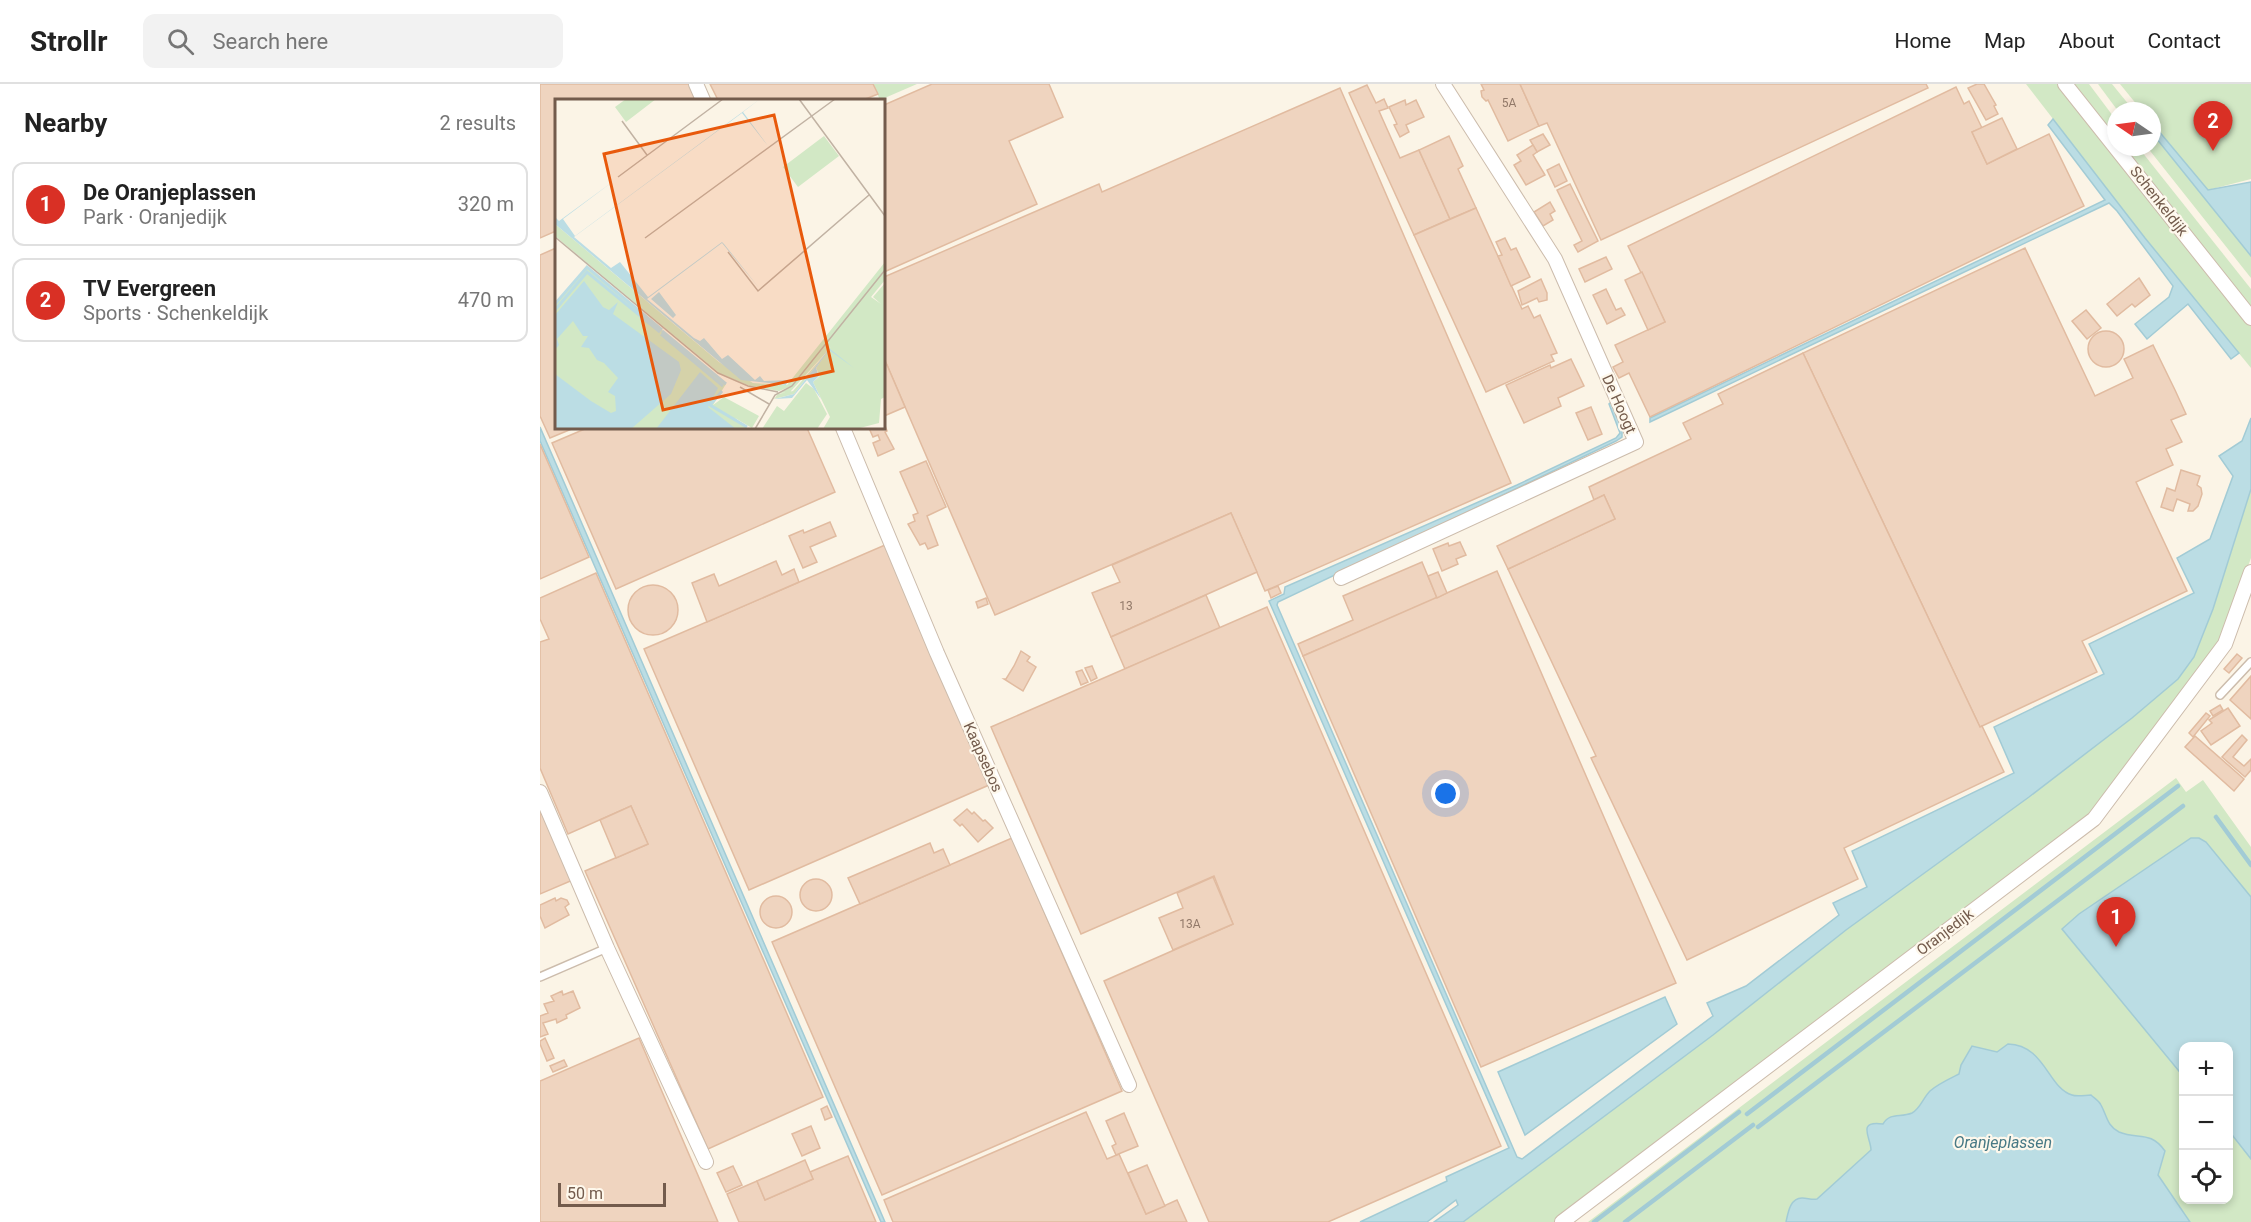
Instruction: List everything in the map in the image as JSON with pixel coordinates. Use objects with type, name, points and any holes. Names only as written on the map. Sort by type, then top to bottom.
[{"type":"street","points":[[696,84],[703,99]]},
{"type":"street","name":"De Hoogt","points":[[1341,578],[1636,442],[1555,259],[1443,84]]},
{"type":"street","name":"Schenkeldijk","points":[[2065,84],[2251,318]]},
{"type":"street","name":"Kaapsebos","points":[[843,429],[937,653],[1129,1085]]},
{"type":"street","name":"Oranjedijk","points":[[1562,1222],[2094,819],[2225,644],[2251,572]]},
{"type":"street","points":[[540,792],[607,948],[706,1162]]},
{"type":"lane","points":[[2220,695],[2251,662]]},
{"type":"lane","points":[[540,977],[607,948]]},
{"type":"green space","points":[[873,84],[917,84],[882,99],[880,99]]},
{"type":"green space","points":[[2026,84],[2061,84],[2107,142],[2107,156],[2118,156],[2251,323],[2251,368],[2145,238]]},
{"type":"green space","points":[[2068,84],[2089,84],[2107,108],[2107,133]]},
{"type":"green space","points":[[2098,84],[2112,84],[2127,102],[2111,102]]},
{"type":"green space","points":[[2120,84],[2251,84],[2251,179],[2208,190],[2161,134],[2161,102],[2135,102]]},
{"type":"green space","points":[[2161,144],[2251,256],[2251,278],[2154,156],[2161,156]]},
{"type":"green space","points":[[2125,156],[2145,156],[2251,289],[2251,313]]},
{"type":"green space","points":[[2251,489],[2251,558],[2224,632],[2197,675],[2097,810],[1558,1222],[1463,1222],[1713,1035],[1846,930],[2132,718],[2178,679],[2194,657],[2213,609]]},
{"type":"green space","points":[[2176,778],[2186,792],[2203,780],[2251,847],[2251,1222],[1588,1222]]},
{"type":"water","points":[[2053,119],[2145,238],[2239,353],[2231,359],[2188,304],[2147,339],[2135,324],[2169,297],[2173,286],[2109,203],[1650,422],[1650,418],[2105,200],[2048,125]]},
{"type":"water","points":[[2161,134],[2208,190],[2251,182],[2251,256],[2161,144]]},
{"type":"water","points":[[1611,402],[1622,430],[1622,437],[1616,441],[1278,602],[1277,605],[1517,1157],[1522,1159],[1713,1016],[1707,1003],[1746,986],[1839,915],[1833,903],[1867,887],[1852,851],[2014,773],[1994,727],[2104,674],[2089,644],[2194,593],[2177,558],[2210,539],[2233,476],[2219,456],[2242,441],[2251,418],[2251,489],[2213,609],[2194,657],[2178,679],[2132,718],[2029,797],[1846,930],[1713,1035],[1463,1222],[1434,1222],[1458,1205],[1456,1200],[1427,1222],[1360,1222],[1447,1181],[1446,1177],[1509,1148],[1269,601],[1284,594],[1285,587],[1517,485],[1616,438],[1620,433],[1609,404]]},
{"type":"water","points":[[540,427],[885,1222],[881,1222],[540,441]]},
{"type":"water","points":[[2191,838],[2199,838],[2206,842],[2251,897],[2251,1159],[2233,1136],[2233,1042],[2179,1042],[2179,1071],[2062,929],[2079,914]]},
{"type":"water","points":[[1665,997],[1677,1024],[1525,1135],[1498,1072]]},
{"type":"water","name":"Oranjeplassen","points":[[2008,1044],[2030,1051],[2064,1091],[2074,1096],[2091,1095],[2100,1104],[2115,1130],[2149,1138],[2159,1144],[2165,1151],[2158,1175],[2190,1222],[1786,1222],[1790,1207],[1795,1200],[1817,1199],[1871,1150],[1867,1127],[1875,1123],[1883,1124],[1889,1118],[1915,1111],[1930,1091],[1959,1074],[1961,1065],[1972,1046],[1997,1052]]},
{"type":"building","points":[[540,84],[690,84],[698,99],[555,99],[555,231],[540,238]]},
{"type":"building","points":[[710,84],[873,84],[878,94],[866,99],[718,99]]},
{"type":"building","points":[[932,84],[1049,84],[1063,117],[1009,141],[1037,204],[885,272],[885,105]]},
{"type":"building","points":[[1481,84],[1520,84],[1539,126],[1508,141],[1488,100],[1482,97],[1481,91],[1484,90]]},
{"type":"building","points":[[1520,84],[1926,84],[1928,88],[1601,240],[1547,123],[1539,126]]},
{"type":"building","points":[[1984,84],[1996,105],[1994,106],[1998,114],[1986,120],[1968,88]]},
{"type":"building","points":[[1367,85],[1376,103],[1384,99],[1388,108],[1379,111],[1400,158],[1419,150],[1450,219],[1414,235],[1349,93]]},
{"type":"building","points":[[1956,87],[1964,104],[1969,101],[1982,128],[1972,132],[1987,164],[2049,134],[2084,206],[1650,417],[1629,373],[1619,378],[1613,367],[1623,362],[1615,345],[1665,322],[1628,246]]},
{"type":"building","points":[[1340,88],[1511,483],[1265,591],[1231,513],[995,615],[885,360],[885,277],[1099,184],[1102,192]]},
{"type":"building","points":[[1405,100],[1406,105],[1416,100],[1424,117],[1406,125],[1409,132],[1400,137],[1389,107]]},
{"type":"building","points":[[2002,118],[2017,149],[1987,164],[1972,132]]},
{"type":"building","points":[[1543,134],[1550,145],[1537,152],[1530,140]]},
{"type":"building","points":[[1449,136],[1463,166],[1458,169],[1476,208],[1450,219],[1419,150]]},
{"type":"building","points":[[1533,145],[1537,152],[1533,155],[1545,175],[1526,185],[1514,165],[1521,161],[1517,155]]},
{"type":"building","points":[[1559,164],[1567,181],[1555,187],[1547,170]]},
{"type":"building","points":[[1570,184],[1598,241],[1578,252],[1574,245],[1582,241],[1557,190]]},
{"type":"building","points":[[1550,202],[1555,211],[1550,214],[1553,220],[1543,226],[1534,212]]},
{"type":"building","points":[[1476,208],[1522,309],[1528,306],[1534,318],[1540,315],[1557,353],[1551,355],[1554,361],[1486,392],[1414,235]]},
{"type":"building","points":[[1505,238],[1511,250],[1516,248],[1530,277],[1511,286],[1498,256],[1502,255],[1496,242]]},
{"type":"building","points":[[555,248],[555,429],[572,429],[550,438],[540,416],[540,255]]},
{"type":"building","points":[[2025,248],[2095,396],[2133,378],[2124,359],[2153,345],[2175,390],[2186,414],[2171,420],[2182,442],[2166,449],[2173,465],[2136,482],[2187,591],[2082,641],[2097,672],[1980,727],[1803,353]]},
{"type":"building","points":[[1606,257],[1612,269],[1585,282],[1579,269]]},
{"type":"building","points":[[1642,272],[1665,322],[1648,330],[1625,280]]},
{"type":"building","points":[[2139,278],[2150,295],[2135,307],[2132,304],[2117,316],[2107,304]]},
{"type":"building","points":[[1541,279],[1547,293],[1547,300],[1539,302],[1537,298],[1522,305],[1518,291]]},
{"type":"building","points":[[1606,289],[1616,310],[1621,308],[1625,315],[1607,324],[1593,295]]},
{"type":"building","points":[[2086,310],[2101,328],[2087,339],[2072,321]]},
{"type":"building","points":[[2106,331],[2119,336],[2124,349],[2119,362],[2106,367],[2093,362],[2088,349],[2093,336]]},
{"type":"building","points":[[1803,353],[1980,727],[1982,726],[2004,772],[1844,848],[1858,879],[1687,960],[1591,758],[1596,756],[1508,569],[1615,519],[1604,495],[1594,500],[1589,487],[1691,439],[1683,423],[1723,404],[1718,394]]},
{"type":"building","points":[[1571,359],[1584,386],[1558,398],[1561,406],[1524,423],[1506,385],[1550,365],[1551,368]]},
{"type":"building","points":[[887,365],[905,407],[885,416],[885,366]]},
{"type":"building","points":[[1591,407],[1602,434],[1588,440],[1576,413]]},
{"type":"building","points":[[885,426],[887,431],[885,432],[894,449],[878,456],[873,443],[880,440],[878,435],[873,437],[869,429],[885,429]]},
{"type":"building","points":[[585,429],[807,429],[835,492],[616,589],[552,443]]},
{"type":"building","points":[[540,444],[589,557],[540,579]]},
{"type":"building","points":[[926,461],[946,507],[927,516],[938,545],[928,549],[925,543],[920,545],[908,524],[915,521],[913,515],[918,513],[900,472]]},
{"type":"building","points":[[2181,470],[2200,476],[2197,485],[2201,488],[2202,494],[2198,506],[2193,511],[2188,511],[2190,504],[2177,499],[2173,511],[2161,507],[2167,488],[2175,491]]},
{"type":"building","points":[[1604,495],[1615,519],[1508,569],[1497,546]]},
{"type":"building","points":[[1231,513],[1257,572],[1111,637],[1092,593],[1120,582],[1112,565]]},
{"type":"building","points":[[830,522],[836,536],[810,547],[817,562],[803,568],[789,536],[803,530],[804,533]]},
{"type":"building","points":[[1460,542],[1466,555],[1456,559],[1458,564],[1442,571],[1433,549],[1448,543],[1449,546]]},
{"type":"building","points":[[885,545],[989,785],[749,890],[644,649]]},
{"type":"building","points":[[776,561],[782,575],[794,569],[799,582],[707,622],[692,583],[714,574],[719,586]]},
{"type":"building","points":[[1422,562],[1437,598],[1303,656],[1298,644],[1353,620],[1343,596]]},
{"type":"building","points":[[1497,571],[1676,983],[1481,1067],[1303,656]]},
{"type":"building","points":[[1438,572],[1447,593],[1437,598],[1428,576]]},
{"type":"building","points":[[596,573],[823,1097],[708,1149],[585,871],[648,844],[631,806],[568,834],[540,768],[540,642],[549,639],[540,619],[540,598]]},
{"type":"building","points":[[653,585],[667,589],[674,596],[678,610],[674,624],[667,631],[653,635],[639,631],[632,624],[628,610],[632,596],[639,589]]},
{"type":"building","points":[[1278,586],[1281,593],[1271,598],[1268,590]]},
{"type":"building","points":[[1206,595],[1220,628],[1125,669],[1111,637]]},
{"type":"building","points":[[986,598],[988,604],[978,608],[976,602]]},
{"type":"building","points":[[1267,607],[1501,1146],[1328,1222],[1209,1222],[1104,981],[1233,924],[1214,876],[1081,934],[991,727]]},
{"type":"building","points":[[1021,651],[1030,657],[1027,661],[1036,667],[1023,691],[1004,679],[1014,666]]},
{"type":"building","points":[[2237,654],[2242,658],[2229,673],[2224,669]]},
{"type":"building","points":[[1092,666],[1097,678],[1091,681],[1085,668]]},
{"type":"building","points":[[1082,670],[1088,682],[1081,685],[1076,672]]},
{"type":"building","points":[[2251,676],[2251,719],[2230,700]]},
{"type":"building","points":[[2220,705],[2223,710],[2213,716],[2210,711]]},
{"type":"building","points":[[2228,708],[2240,726],[2211,745],[2201,731],[2212,723],[2209,720]]},
{"type":"building","points":[[2206,713],[2210,716],[2193,737],[2189,733]]},
{"type":"building","points":[[2242,735],[2247,740],[2233,757],[2244,766],[2251,759],[2251,770],[2245,777],[2222,757]]},
{"type":"building","points":[[2195,736],[2244,779],[2234,791],[2185,747]]},
{"type":"building","points":[[540,799],[575,879],[540,894]]},
{"type":"building","points":[[631,806],[648,844],[616,858],[600,820]]},
{"type":"building","points":[[967,809],[993,828],[978,842],[962,824],[960,826],[954,820]]},
{"type":"building","points":[[1012,838],[1122,1091],[882,1195],[772,942]]},
{"type":"building","points":[[930,843],[934,853],[943,849],[950,865],[860,904],[848,878]]},
{"type":"building","points":[[1213,877],[1233,924],[1173,950],[1159,918],[1183,908],[1177,893]]},
{"type":"building","points":[[816,879],[827,884],[832,895],[827,906],[816,911],[805,906],[800,895],[805,884]]},
{"type":"building","points":[[776,896],[787,901],[792,912],[787,923],[776,928],[765,923],[760,912],[765,901]]},
{"type":"building","points":[[555,898],[556,901],[561,898],[567,900],[569,904],[565,907],[569,915],[545,928],[540,916],[540,905]]},
{"type":"building","points":[[562,991],[563,995],[573,991],[580,1008],[557,1023],[556,1019],[543,1023],[548,1034],[540,1037],[540,1016],[548,1013],[544,1004],[554,1001],[551,996]]},
{"type":"building","points":[[545,1038],[554,1058],[547,1061],[540,1044],[540,1041]]},
{"type":"building","points":[[639,1038],[718,1222],[540,1222],[540,1081]]},
{"type":"building","points":[[564,1060],[567,1066],[553,1072],[550,1066]]},
{"type":"building","points":[[827,1106],[832,1117],[825,1120],[821,1109]]},
{"type":"building","points":[[1086,1112],[1107,1159],[1119,1154],[1146,1214],[1177,1200],[1187,1222],[893,1222],[884,1200]]},
{"type":"building","points":[[1124,1113],[1138,1146],[1116,1155],[1112,1146],[1116,1144],[1106,1121]]},
{"type":"building","points":[[811,1126],[820,1148],[802,1156],[792,1134]]},
{"type":"building","points":[[848,1156],[876,1222],[739,1222],[727,1194],[757,1181],[765,1200],[813,1179],[810,1172]]},
{"type":"building","points":[[805,1160],[813,1179],[765,1200],[757,1181]]},
{"type":"building","points":[[1147,1165],[1165,1206],[1146,1214],[1128,1173]]},
{"type":"building","points":[[733,1166],[742,1185],[726,1192],[717,1173]]},
{"type":"waterway","points":[[1747,1114],[2178,786]]},
{"type":"waterway","points":[[1758,1127],[2183,806]]},
{"type":"waterway","points":[[2216,817],[2251,865]]},
{"type":"waterway","points":[[1594,1222],[1739,1112]]},
{"type":"waterway","points":[[1625,1222],[1753,1125]]},
{"type":"place","name":"TV Evergreen","points":[[2213,151]]},
{"type":"place","name":"De Oranjeplassen","points":[[2116,947]]}]
